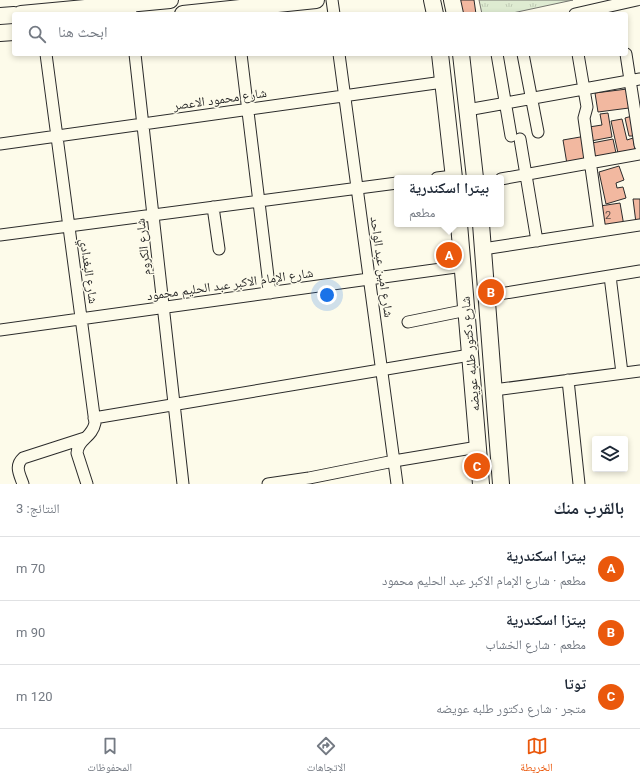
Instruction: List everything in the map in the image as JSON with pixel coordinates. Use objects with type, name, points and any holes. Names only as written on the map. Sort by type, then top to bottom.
[{"type":"street","points":[[48,12],[130,6],[170,0]]},
{"type":"street","points":[[198,12],[316,0]]},
{"type":"street","points":[[332,0],[334,12]]},
{"type":"street","points":[[432,0],[435,12]]},
{"type":"street","points":[[452,0],[455,12]]},
{"type":"street","points":[[593,12],[619,9],[637,0]]},
{"type":"street","points":[[0,16],[12,15]]},
{"type":"street","points":[[0,33],[12,32]]},
{"type":"street","name":"شارع البغدادي","points":[[46,56],[94,418],[94,428],[88,437],[79,445],[77,453],[87,484]]},
{"type":"street","name":"شارع الكروم","points":[[135,56],[183,484]]},
{"type":"street","points":[[242,56],[270,293]]},
{"type":"street","name":"شارع امين عبد الواحد","points":[[339,56],[397,484]]},
{"type":"street","points":[[440,56],[454,175]]},
{"type":"street","points":[[461,56],[475,175]]},
{"type":"street","points":[[497,56],[505,103],[526,174],[537,241]]},
{"type":"street","points":[[523,56],[538,132]]},
{"type":"street","points":[[578,56],[587,107],[584,118],[600,231]]},
{"type":"street","points":[[627,56],[635,80],[640,144]]},
{"type":"street","points":[[467,110],[635,80]]},
{"type":"street","name":"شارع محمود الاعصر","points":[[0,144],[443,82]]},
{"type":"street","points":[[504,178],[640,154]]},
{"type":"street","points":[[0,235],[394,183]]},
{"type":"street","points":[[214,207],[219,249]]},
{"type":"street","points":[[483,250],[640,225]]},
{"type":"street","name":"شارع دكتور طلبه عويضه","points":[[459,227],[481,484]]},
{"type":"street","name":"شارع دكتور طلبه عويضه","points":[[481,227],[501,484]]},
{"type":"street","name":"شارع الإمام الاكبر عبد الحليم محمود","points":[[0,330],[463,266]]},
{"type":"street","points":[[487,296],[640,270]]},
{"type":"street","points":[[610,276],[622,373]]},
{"type":"street","points":[[408,322],[466,310]]},
{"type":"street","points":[[94,418],[470,355]]},
{"type":"street","points":[[494,390],[640,371]]},
{"type":"street","points":[[568,380],[579,484]]},
{"type":"street","points":[[23,484],[18,468],[20,461],[23,458],[88,437]]},
{"type":"street","points":[[268,484],[309,481],[394,461],[478,447]]},
{"type":"green space","points":[[479,0],[573,0],[517,12],[482,12]]},
{"type":"building","points":[[453,0],[474,0],[476,12],[455,12]]},
{"type":"building","points":[[627,89],[629,108],[598,112],[595,93]]},
{"type":"building","points":[[608,113],[612,137],[591,141],[589,127],[602,125],[600,114]]},
{"type":"building","points":[[632,116],[636,136],[629,136],[625,118]]},
{"type":"building","points":[[622,119],[627,140],[633,138],[635,149],[618,153],[611,121]]},
{"type":"building","points":[[586,136],[590,160],[567,164],[563,140]]},
{"type":"building","points":[[613,139],[616,153],[595,158],[592,143]]},
{"type":"building","points":[[619,166],[624,180],[616,183],[617,188],[623,187],[626,198],[606,204],[599,172]]},
{"type":"building","points":[[633,199],[640,199],[640,223],[636,223]]},
{"type":"building","points":[[620,203],[624,226],[601,230],[600,206]]},
{"type":"place","name":"بيترا اسكندرية","points":[[449,255]]},
{"type":"place","name":"بيتزا اسكندرية","points":[[491,292]]},
{"type":"place","name":"توتا","points":[[477,466]]}]
